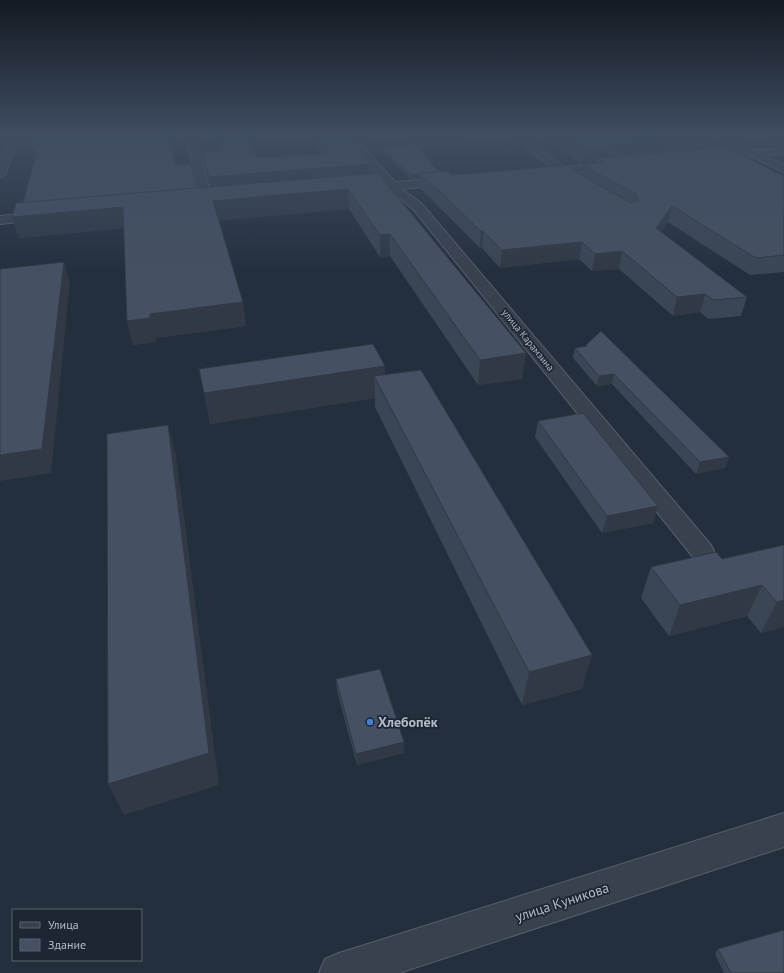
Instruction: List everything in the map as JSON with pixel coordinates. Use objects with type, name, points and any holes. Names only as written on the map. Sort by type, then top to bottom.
[{"type":"street","points":[[193,203],[210,201],[204,181]]},
{"type":"street","name":"улица Карамзина","points":[[388,181],[418,207],[702,551]]},
{"type":"street","points":[[346,190],[446,181]]},
{"type":"street","points":[[0,220],[55,215]]},
{"type":"street","name":"улица Куникова","points":[[339,973],[400,963],[784,830]]},
{"type":"building","points":[[29,181],[195,181],[196,188],[23,203]]},
{"type":"building","points":[[277,181],[385,181],[526,353],[480,360],[390,234],[380,235],[348,189],[213,201],[243,302],[150,314],[150,318],[127,321],[123,207],[12,217],[16,203]]},
{"type":"building","points":[[429,181],[592,181],[631,203],[635,202],[638,198],[635,193],[613,181],[784,181],[784,255],[756,258],[672,206],[656,228],[747,297],[714,300],[705,294],[677,297],[622,251],[595,254],[582,242],[502,250]]},
{"type":"building","points":[[64,262],[42,449],[0,455],[0,269]]},
{"type":"building","points":[[601,331],[729,457],[700,462],[614,374],[599,376],[575,348],[587,346],[586,345]]},
{"type":"building","points":[[373,344],[385,366],[204,393],[199,369]]},
{"type":"building","points":[[421,370],[592,655],[529,672],[374,376]]},
{"type":"building","points":[[583,413],[658,506],[607,516],[538,421]]},
{"type":"building","points":[[168,425],[209,753],[108,784],[107,434]]},
{"type":"building","points":[[784,545],[784,600],[777,602],[762,585],[680,605],[651,567],[716,552],[722,559]]},
{"type":"building","name":"Хлебопёк","points":[[380,669],[404,742],[356,754],[336,679]]},
{"type":"building","points":[[784,930],[784,973],[731,973],[718,949]]},
{"type":"place","name":"Хлебопёк","points":[[370,722]]}]
